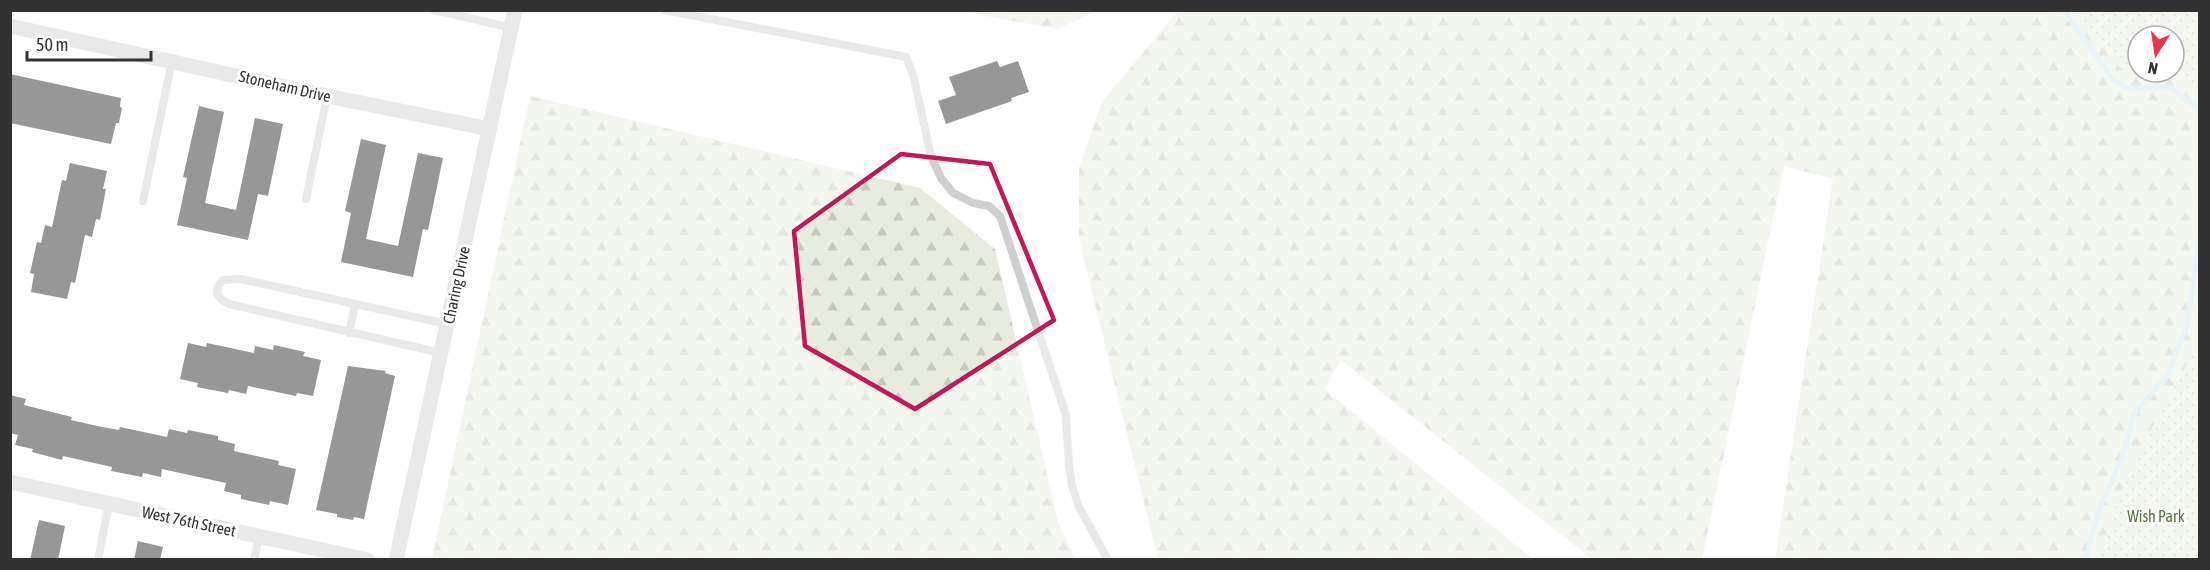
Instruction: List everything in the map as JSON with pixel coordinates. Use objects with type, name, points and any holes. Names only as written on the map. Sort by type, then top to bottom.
[{"type":"street","name":"Charing Drive","points":[[396,560],[515,10]]},
{"type":"street","name":"Stoneham Drive","points":[[10,26],[327,96],[490,129]]},
{"type":"street","name":"West 76th Street","points":[[10,482],[368,560]]},
{"type":"lane","points":[[434,10],[512,28]]},
{"type":"lane","points":[[665,10],[906,57],[918,93],[931,156],[941,178],[953,194],[973,203],[988,206],[1000,216],[1066,415],[1069,466],[1079,507],[1108,560]]},
{"type":"lane","points":[[143,201],[172,61]]},
{"type":"lane","points":[[306,199],[327,96]]},
{"type":"lane","points":[[441,353],[229,304],[217,294],[218,286],[223,280],[241,279],[447,324]]},
{"type":"lane","points":[[349,333],[355,304]]},
{"type":"lane","points":[[98,560],[109,503]]},
{"type":"lane","points":[[254,560],[259,536]]},
{"type":"highlighted area","points":[[901,154],[990,164],[1054,320],[915,409],[805,346],[794,231]]},
{"type":"green space","points":[[959,11],[1097,11],[1057,29]]},
{"type":"green space","points":[[1178,11],[2199,11],[2199,559],[1775,559],[1833,179],[1784,166],[1702,559],[1592,559],[1341,360],[1324,389],[1533,559],[1158,559],[1079,239],[1079,168],[1102,102]]},
{"type":"green space","points":[[2077,11],[2199,11],[2199,91],[2196,84],[2186,79],[2186,24],[2126,24],[2125,74]]},
{"type":"green space","points":[[530,96],[920,188],[995,249],[1058,522],[1075,559],[432,559]]},
{"type":"green space","name":"Wish Park","points":[[2199,342],[2199,559],[2101,559],[2115,506],[2146,439]]},
{"type":"building","points":[[997,61],[1000,67],[1018,61],[1029,92],[1011,98],[1012,101],[946,124],[938,101],[956,95],[949,77]]},
{"type":"building","points":[[10,74],[121,98],[119,123],[116,123],[111,144],[10,123]]},
{"type":"building","points":[[199,106],[224,112],[205,203],[236,210],[255,118],[283,124],[268,196],[258,194],[248,240],[177,225],[187,178],[183,177]]},
{"type":"building","points":[[361,139],[386,145],[366,239],[398,246],[418,153],[443,158],[428,230],[423,229],[413,277],[341,262],[351,213],[345,211]]},
{"type":"building","points":[[70,163],[107,171],[100,220],[96,219],[92,237],[85,235],[75,283],[71,282],[67,299],[31,292],[34,274],[30,273],[37,242],[41,243],[45,225],[52,227],[62,180],[66,181]]},
{"type":"building","points":[[188,343],[206,347],[207,343],[254,353],[255,346],[273,350],[274,345],[305,352],[303,356],[321,360],[313,396],[297,393],[296,396],[248,386],[246,394],[197,387],[198,383],[180,379]]},
{"type":"building","points":[[348,366],[386,371],[385,373],[395,376],[364,519],[354,517],[353,520],[316,510]]},
{"type":"building","points":[[10,395],[26,399],[24,405],[102,427],[119,430],[120,427],[167,437],[169,429],[218,436],[218,440],[235,444],[234,451],[279,461],[278,465],[296,469],[288,505],[270,501],[269,505],[241,499],[241,495],[224,491],[226,483],[162,469],[161,477],[143,473],[142,477],[111,471],[112,467],[63,456],[62,460],[32,452],[33,449],[15,445],[18,435],[10,433]]},
{"type":"building","points":[[39,520],[65,526],[58,560],[30,560]]},
{"type":"building","points":[[138,541],[163,547],[160,560],[134,560]]},
{"type":"waterway","points":[[2064,10],[2113,80],[2130,89],[2170,87],[2200,110]]},
{"type":"waterway","points":[[2085,560],[2098,512],[2122,458],[2134,414],[2167,376],[2187,325],[2200,232]]}]
